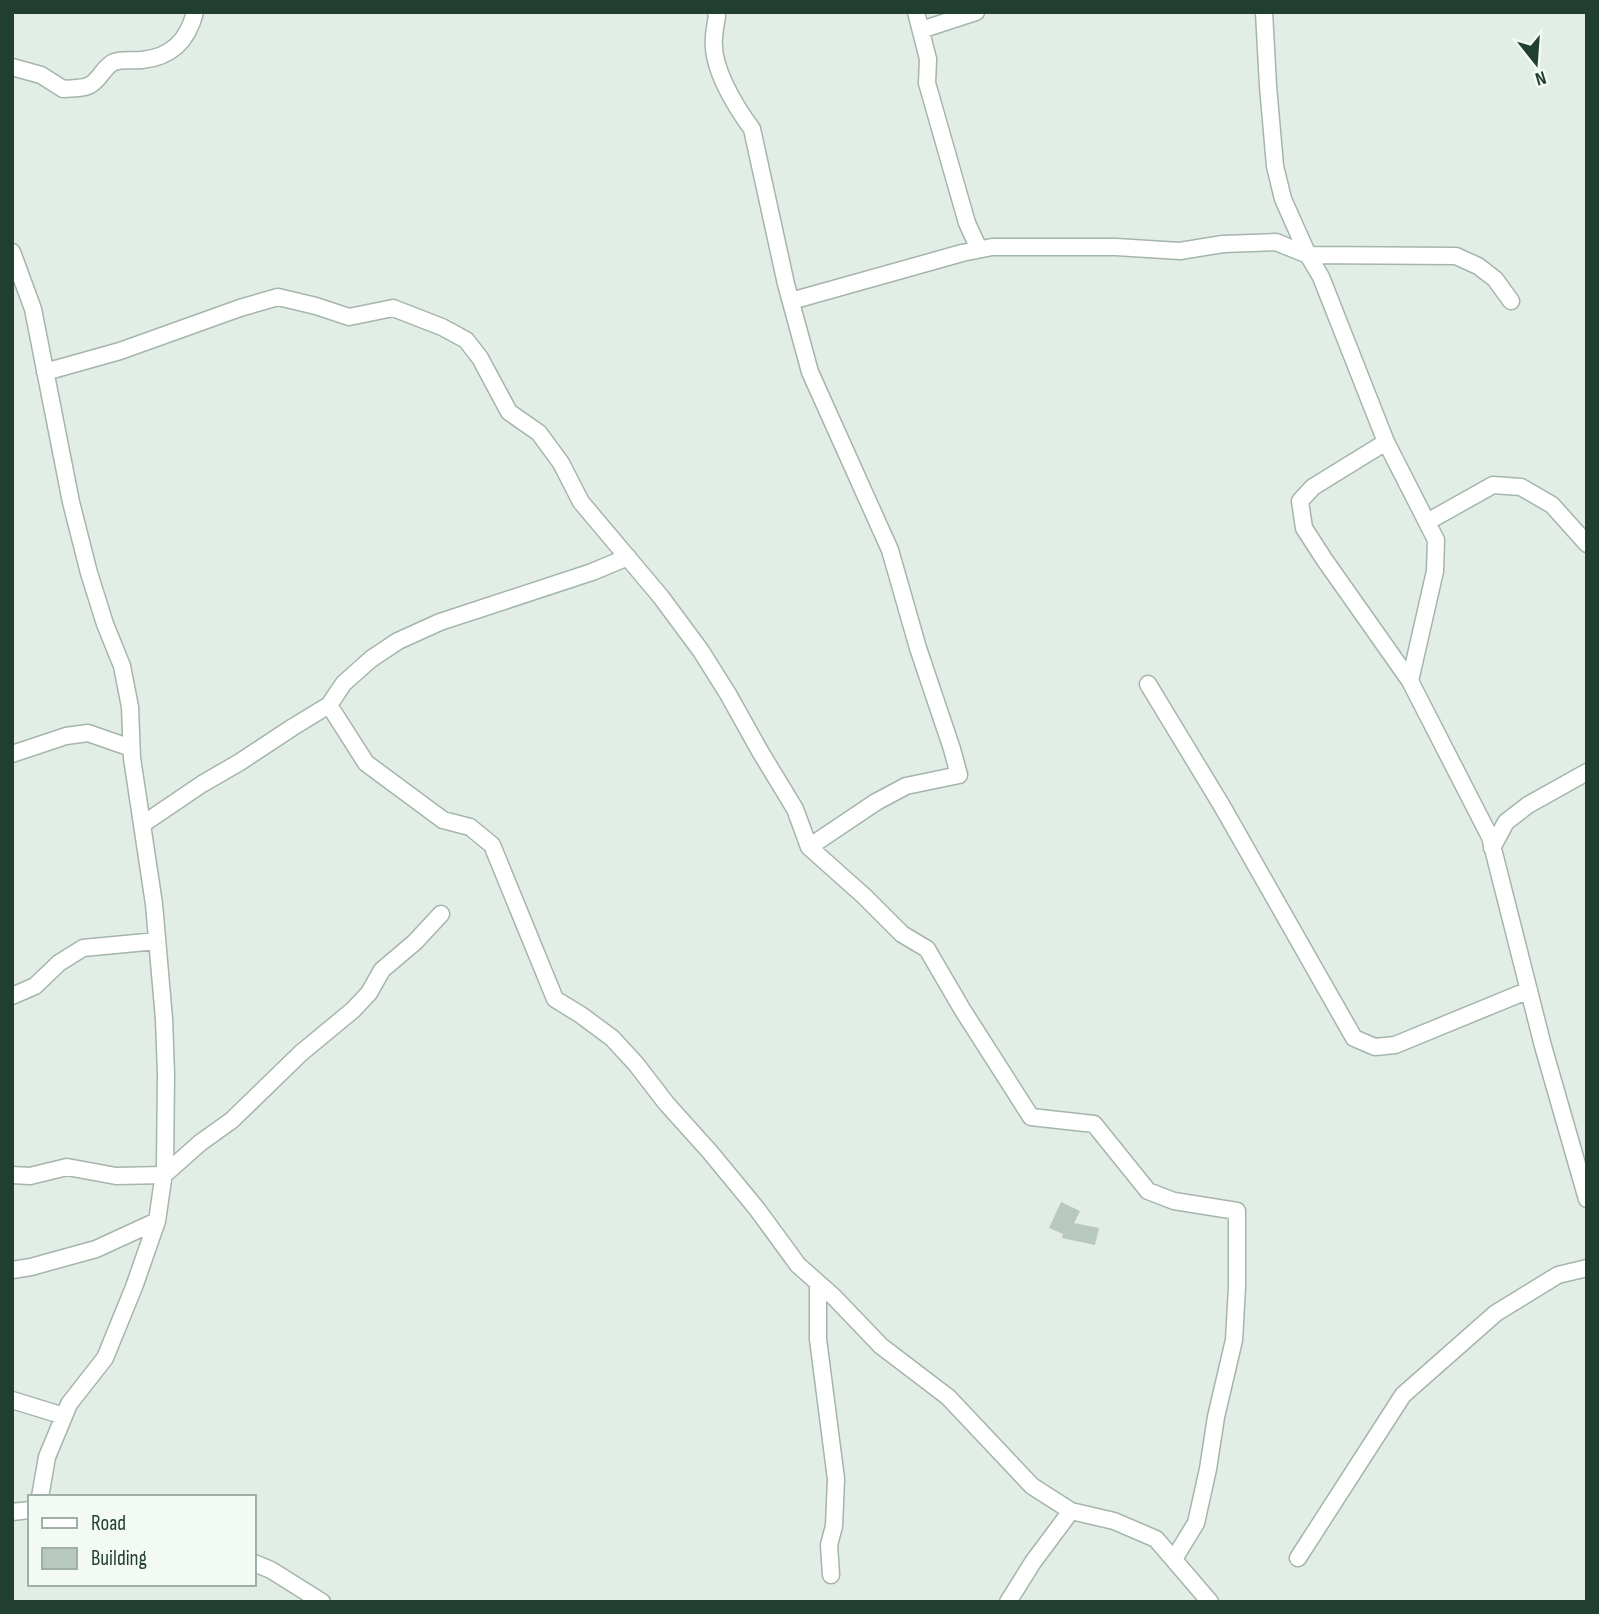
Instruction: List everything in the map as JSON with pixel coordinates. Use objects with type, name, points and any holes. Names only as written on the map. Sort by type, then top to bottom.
[{"type":"street","points":[[12,67],[41,75],[63,89],[90,85],[112,63],[159,57],[176,47],[188,34],[195,12]]},
{"type":"street","points":[[716,12],[713,41],[717,60],[736,108],[752,129],[769,212],[810,372],[890,550],[959,775],[905,786],[809,847]]},
{"type":"street","points":[[916,12],[928,59],[928,83],[967,223],[979,249]]},
{"type":"street","points":[[921,30],[976,12]]},
{"type":"street","points":[[1264,12],[1275,166],[1283,199],[1321,277],[1386,442],[1436,540],[1435,571],[1410,681]]},
{"type":"street","points":[[791,301],[948,256],[992,247],[1102,247],[1180,251],[1223,244],[1276,242],[1308,255],[1456,256],[1478,266],[1495,279],[1511,301]]},
{"type":"street","points":[[12,252],[15,272],[33,309],[50,404],[89,573],[122,666],[130,707],[131,748],[157,941],[166,1074],[164,1175],[157,1221],[105,1358],[69,1404],[47,1457],[40,1495]]},
{"type":"street","points":[[46,372],[120,351],[278,297],[349,317],[393,308],[442,327],[466,340],[480,358],[509,412],[539,433],[561,463],[581,502],[661,597],[701,651],[795,809],[809,847],[902,934],[928,949],[969,1020],[1031,1117],[1094,1124],[1148,1191],[1174,1201],[1237,1211],[1234,1340],[1196,1522],[1174,1559]]},
{"type":"street","points":[[1386,442],[1313,486],[1300,501],[1304,528],[1410,681],[1490,837],[1543,1046],[1583,1176],[1587,1199]]},
{"type":"street","points":[[1427,522],[1493,485],[1521,487],[1552,505],[1587,544]]},
{"type":"street","points":[[143,824],[329,705],[344,682],[398,641],[440,622],[592,572],[628,557]]},
{"type":"street","points":[[1148,684],[1222,806],[1354,1038],[1375,1047],[1395,1045],[1529,990]]},
{"type":"street","points":[[329,705],[366,764],[443,820],[470,827],[492,845],[555,999],[612,1038],[636,1064],[749,1200],[798,1265],[834,1297],[881,1346],[948,1396],[1032,1486],[1071,1511],[1114,1521],[1156,1539],[1210,1602]]},
{"type":"street","points":[[12,754],[66,736],[88,733],[131,748]]},
{"type":"street","points":[[1493,848],[1506,822],[1528,804],[1587,772]]},
{"type":"street","points":[[12,1175],[30,1176],[67,1167],[116,1176],[164,1175],[200,1143],[232,1120],[301,1053],[353,1010],[369,993],[382,970],[415,942],[441,914]]},
{"type":"street","points":[[12,996],[36,986],[59,963],[83,948],[157,941]]},
{"type":"street","points":[[12,1270],[96,1249],[157,1221]]},
{"type":"street","points":[[1298,1558],[1403,1395],[1496,1313],[1559,1275],[1587,1268]]},
{"type":"street","points":[[818,1283],[818,1339],[836,1479],[834,1526],[829,1545],[831,1575]]},
{"type":"street","points":[[12,1400],[64,1416]]},
{"type":"street","points":[[1008,1602],[1033,1562],[1071,1511]]},
{"type":"street","points":[[256,1564],[271,1570],[322,1602]]},
{"type":"building","points":[[1061,1202],[1080,1211],[1074,1223],[1099,1228],[1095,1245],[1062,1238],[1063,1234],[1049,1228]]}]
